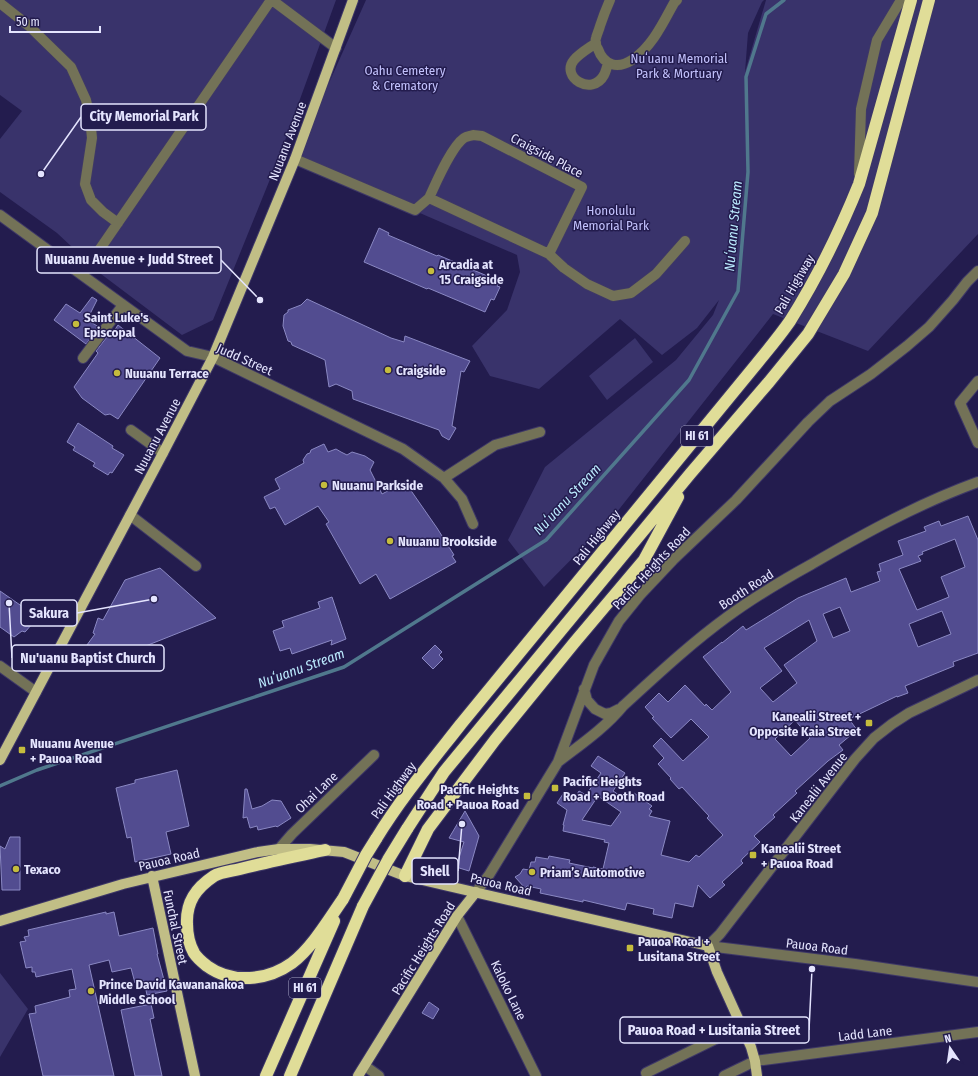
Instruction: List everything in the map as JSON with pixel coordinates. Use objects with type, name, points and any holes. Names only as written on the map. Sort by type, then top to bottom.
[{"type":"highway","name":"Pali Highway","points":[[266,1076],[343,900],[366,855],[388,819],[461,724],[754,367],[789,322],[821,266],[849,209],[859,184],[911,0]]},
{"type":"highway","name":"HI 61","points":[[290,1076],[363,906],[388,860],[444,772],[690,474],[808,334],[844,274],[872,213],[929,0]]},
{"type":"highway","points":[[405,876],[428,829],[490,747],[574,643],[644,560],[690,474]]},
{"type":"highway","points":[[325,850],[215,875],[204,883],[193,895],[188,908],[187,918],[187,933],[189,942],[194,953],[199,959],[213,970],[225,976],[247,978],[264,976],[284,968],[292,962],[314,940],[343,900]]},
{"type":"main road","name":"Nuuanu Avenue","points":[[0,760],[213,357],[295,159],[353,0]]},
{"type":"main road","name":"Pauoa Road","points":[[1,920],[152,876],[244,855],[279,849],[325,850],[344,852],[405,876],[708,946]]},
{"type":"main road","name":"Funchal Street","points":[[152,876],[195,1076]]},
{"type":"main road","name":"Pacific Heights Road","points":[[358,1076],[457,916],[476,892]]},
{"type":"main road","points":[[708,946],[717,972],[742,1026],[756,1061],[757,1076]]},
{"type":"street","points":[[82,275],[271,0],[336,48]]},
{"type":"street","points":[[610,0],[596,38],[596,43],[601,57],[608,63],[614,65],[632,60],[644,50],[658,31],[677,0]]},
{"type":"street","points":[[859,184],[860,109],[877,40],[901,0]]},
{"type":"street","points":[[0,3],[29,26],[71,68],[86,100],[90,118],[92,138],[85,184],[91,200],[103,212],[118,223]]},
{"type":"street","points":[[596,43],[573,60],[571,67],[574,78],[578,82],[589,85],[600,81],[605,74],[608,63]]},
{"type":"street","name":"Craigside Place","points":[[295,159],[415,210],[429,198],[452,152],[458,144],[465,137],[473,135],[482,136],[582,187],[549,254]]},
{"type":"street","points":[[429,198],[549,254],[564,268],[587,284],[613,296],[631,293],[656,274],[685,240]]},
{"type":"street","name":"Judd Street","points":[[0,215],[187,351],[213,357],[403,449],[444,478],[462,499],[473,524]]},
{"type":"street","name":"Pacific Heights Road","points":[[476,892],[489,875],[558,762],[594,665],[619,621],[673,560],[736,500],[808,422],[830,401],[871,374],[929,327],[978,271]]},
{"type":"street","points":[[83,358],[123,305]]},
{"type":"street","points":[[978,381],[960,403],[978,443]]},
{"type":"street","points":[[131,430],[163,453]]},
{"type":"street","points":[[444,478],[495,445],[540,432]]},
{"type":"street","name":"Booth Road","points":[[558,762],[602,728],[623,706],[697,640],[750,600],[848,543],[915,509],[978,482]]},
{"type":"street","points":[[130,515],[196,566]]},
{"type":"street","points":[[0,666],[36,692]]},
{"type":"street","name":"Kanealii Avenue","points":[[708,946],[720,934],[855,760],[874,738],[909,713],[977,684]]},
{"type":"street","points":[[584,689],[587,700],[594,710],[605,714],[611,713],[623,706]]},
{"type":"street","name":"Ohai Lane","points":[[279,849],[292,834],[374,755]]},
{"type":"street","name":"Kaloko Lane","points":[[457,916],[536,1076]]},
{"type":"street","name":"Pauoa Road","points":[[708,946],[855,964],[978,982]]},
{"type":"street","points":[[646,1073],[742,1026]]},
{"type":"street","name":"Ladd Lane","points":[[724,1076],[756,1061],[978,1032]]},
{"type":"street","points":[[365,1066],[379,1076]]},
{"type":"green space","points":[[0,0],[336,0],[279,157],[213,320],[182,335],[101,274],[57,233],[0,192],[0,139],[22,111],[0,95]]},
{"type":"green space","points":[[366,0],[764,0],[748,33],[745,72],[766,0],[978,0],[978,234],[868,351],[773,314],[613,517],[544,587],[508,540],[545,467],[676,360],[713,315],[719,300],[697,328],[662,355],[620,319],[539,389],[490,376],[472,346],[507,310],[520,272],[517,255],[295,159]]},
{"type":"green space","points":[[635,338],[653,362],[607,400],[589,376]]},
{"type":"green space","points":[[0,973],[28,1009],[0,1057]]},
{"type":"building","name":"Arcadia at 15 Craigside","points":[[379,228],[389,233],[388,235],[499,281],[497,286],[500,287],[494,300],[491,299],[485,312],[364,262]]},
{"type":"building","name":"Saint Luke's Episcopal","points":[[92,297],[97,300],[87,320],[99,327],[86,344],[54,320],[66,304],[80,313]]},
{"type":"building","name":"Craigside","points":[[307,299],[391,338],[404,342],[405,336],[470,361],[464,372],[461,371],[452,426],[456,428],[449,440],[442,436],[439,430],[353,399],[352,391],[336,384],[329,387],[325,360],[292,345],[291,342],[288,341],[283,326],[284,315],[288,312],[288,310],[301,305]]},
{"type":"building","name":"Nuuanu Terrace","points":[[118,325],[160,358],[118,419],[110,414],[105,415],[82,398],[74,387],[98,353],[96,351],[110,333],[112,334]]},
{"type":"building","points":[[78,423],[124,455],[112,473],[110,472],[108,475],[93,466],[95,463],[73,450],[75,447],[67,442]]},
{"type":"building","points":[[324,444],[328,452],[336,449],[347,455],[352,452],[365,456],[374,462],[370,470],[382,494],[405,482],[437,528],[454,555],[452,556],[456,562],[390,599],[376,574],[360,584],[326,524],[329,522],[318,506],[285,525],[275,507],[270,509],[264,497],[280,489],[275,479],[304,463],[303,460],[311,450]]},
{"type":"building","points":[[968,516],[978,540],[978,653],[953,662],[954,666],[905,686],[908,693],[897,696],[849,719],[857,730],[839,745],[843,750],[828,761],[795,791],[797,793],[773,815],[775,817],[754,836],[760,842],[742,859],[741,861],[743,863],[722,882],[725,885],[710,898],[698,885],[693,907],[675,903],[672,918],[653,914],[654,909],[627,903],[625,910],[583,900],[583,902],[540,893],[541,889],[527,886],[525,888],[515,877],[520,874],[523,869],[529,870],[531,862],[535,862],[536,857],[548,859],[549,856],[570,860],[569,863],[603,869],[609,843],[604,842],[605,840],[563,831],[567,810],[557,803],[565,791],[575,798],[579,791],[586,795],[601,773],[591,766],[598,756],[625,773],[613,791],[628,801],[634,793],[652,806],[649,809],[652,811],[649,816],[670,821],[661,855],[689,862],[696,855],[699,857],[723,835],[707,818],[709,816],[682,787],[679,789],[658,764],[664,758],[653,746],[661,738],[683,761],[709,737],[691,719],[671,738],[652,718],[654,717],[645,707],[659,693],[668,702],[685,685],[705,706],[706,704],[712,710],[731,692],[703,657],[743,626],[746,630],[798,598],[846,578],[851,592],[880,581],[877,572],[881,571],[879,564],[903,555],[898,541],[926,531],[924,527],[939,521],[941,526]],"holes":[[[955,539],[965,567],[941,577],[949,597],[917,610],[899,569],[921,561],[918,556],[923,554],[922,552]],[[840,607],[850,631],[833,638],[823,614]],[[942,611],[951,634],[918,647],[909,624]],[[809,620],[817,641],[784,665],[797,683],[773,702],[760,688],[782,671],[764,648]],[[795,720],[810,738],[791,756],[775,739]],[[598,796],[621,812],[611,826],[582,820]]]},
{"type":"building","points":[[160,568],[216,618],[123,655],[120,661],[107,666],[84,649],[95,634],[93,633],[98,618],[103,620],[125,580]]},
{"type":"building","points":[[0,591],[33,614],[29,620],[33,623],[25,632],[22,631],[14,637],[0,627]]},
{"type":"building","points":[[332,597],[346,639],[331,645],[332,640],[292,654],[290,648],[280,651],[273,631],[284,627],[282,621],[320,608],[318,602]]},
{"type":"building","points":[[435,645],[442,652],[439,655],[443,659],[433,669],[422,658]]},
{"type":"building","points":[[177,770],[189,826],[166,832],[171,854],[135,862],[131,837],[127,838],[116,788],[135,783],[135,780]]},
{"type":"building","points":[[245,789],[247,789],[252,809],[262,806],[272,800],[281,801],[291,818],[277,827],[258,830],[257,826],[250,828],[247,817],[243,818]]},
{"type":"building","points":[[465,811],[479,836],[469,871],[456,867],[464,842],[449,838]]},
{"type":"building","points":[[10,837],[20,837],[20,890],[2,890],[0,846],[5,849]]},
{"type":"building","points":[[106,912],[106,914],[114,912],[119,936],[153,928],[157,954],[167,991],[147,995],[144,981],[135,983],[131,968],[112,972],[109,960],[89,965],[114,1076],[43,1076],[29,1014],[36,1013],[35,1006],[70,997],[69,990],[76,989],[72,969],[36,977],[35,972],[32,972],[32,967],[26,968],[20,942],[26,941],[24,937],[29,936],[28,930]]},
{"type":"building","points":[[429,1002],[439,1009],[433,1019],[422,1013]]},
{"type":"building","points":[[151,1004],[154,1018],[150,1019],[162,1076],[135,1076],[121,1010]]},
{"type":"waterway","name":"Nuʻuanu Stream","points":[[0,786],[37,770],[344,667],[546,540],[689,380],[738,291],[748,172],[746,77],[766,14],[784,0]]},
{"type":"place","name":"City Memorial Park","points":[[41,174]]},
{"type":"place","name":"Arcadia at 15 Craigside","points":[[431,271]]},
{"type":"place","name":"Nuuanu Avenue + Judd Street","points":[[260,300]]},
{"type":"place","name":"Saint Luke's Episcopal","points":[[76,324]]},
{"type":"place","name":"Craigside","points":[[388,370]]},
{"type":"place","name":"Nuuanu Terrace","points":[[117,373]]},
{"type":"place","name":"Nuuanu Parkside","points":[[324,485]]},
{"type":"place","name":"Nuuanu Brookside","points":[[390,541]]},
{"type":"place","name":"Sakura","points":[[154,599]]},
{"type":"place","name":"Nu'uanu Baptist Church","points":[[9,603]]},
{"type":"place","name":"Kanealii Street + Opposite Kaia Street","points":[[869,723]]},
{"type":"place","name":"Nuuanu Avenue + Pauoa Road","points":[[22,750]]},
{"type":"place","name":"Pacific Heights Road + Booth Road","points":[[555,788]]},
{"type":"place","name":"Pacific Heights Road + Pauoa Road","points":[[527,796]]},
{"type":"place","name":"Shell","points":[[462,824]]},
{"type":"place","name":"Kanealii Street + Pauoa Road","points":[[753,855]]},
{"type":"place","name":"Texaco","points":[[16,869]]},
{"type":"place","name":"Priam’s Automotive","points":[[532,872]]},
{"type":"place","name":"Pauoa Road + Lusitana Street","points":[[630,948]]},
{"type":"place","name":"Pauoa Road + Lusitania Street","points":[[812,969]]},
{"type":"place","name":"Prince David Kawananakoa Middle School","points":[[91,991]]},
{"type":"park label","name":"Nuʻuanu Memorial Park & Mortuary","points":[[679,66]]},
{"type":"park label","name":"Oahu Cemetery & Crematory","points":[[405,78]]},
{"type":"park label","name":"Honolulu Memorial Park","points":[[611,218]]}]
